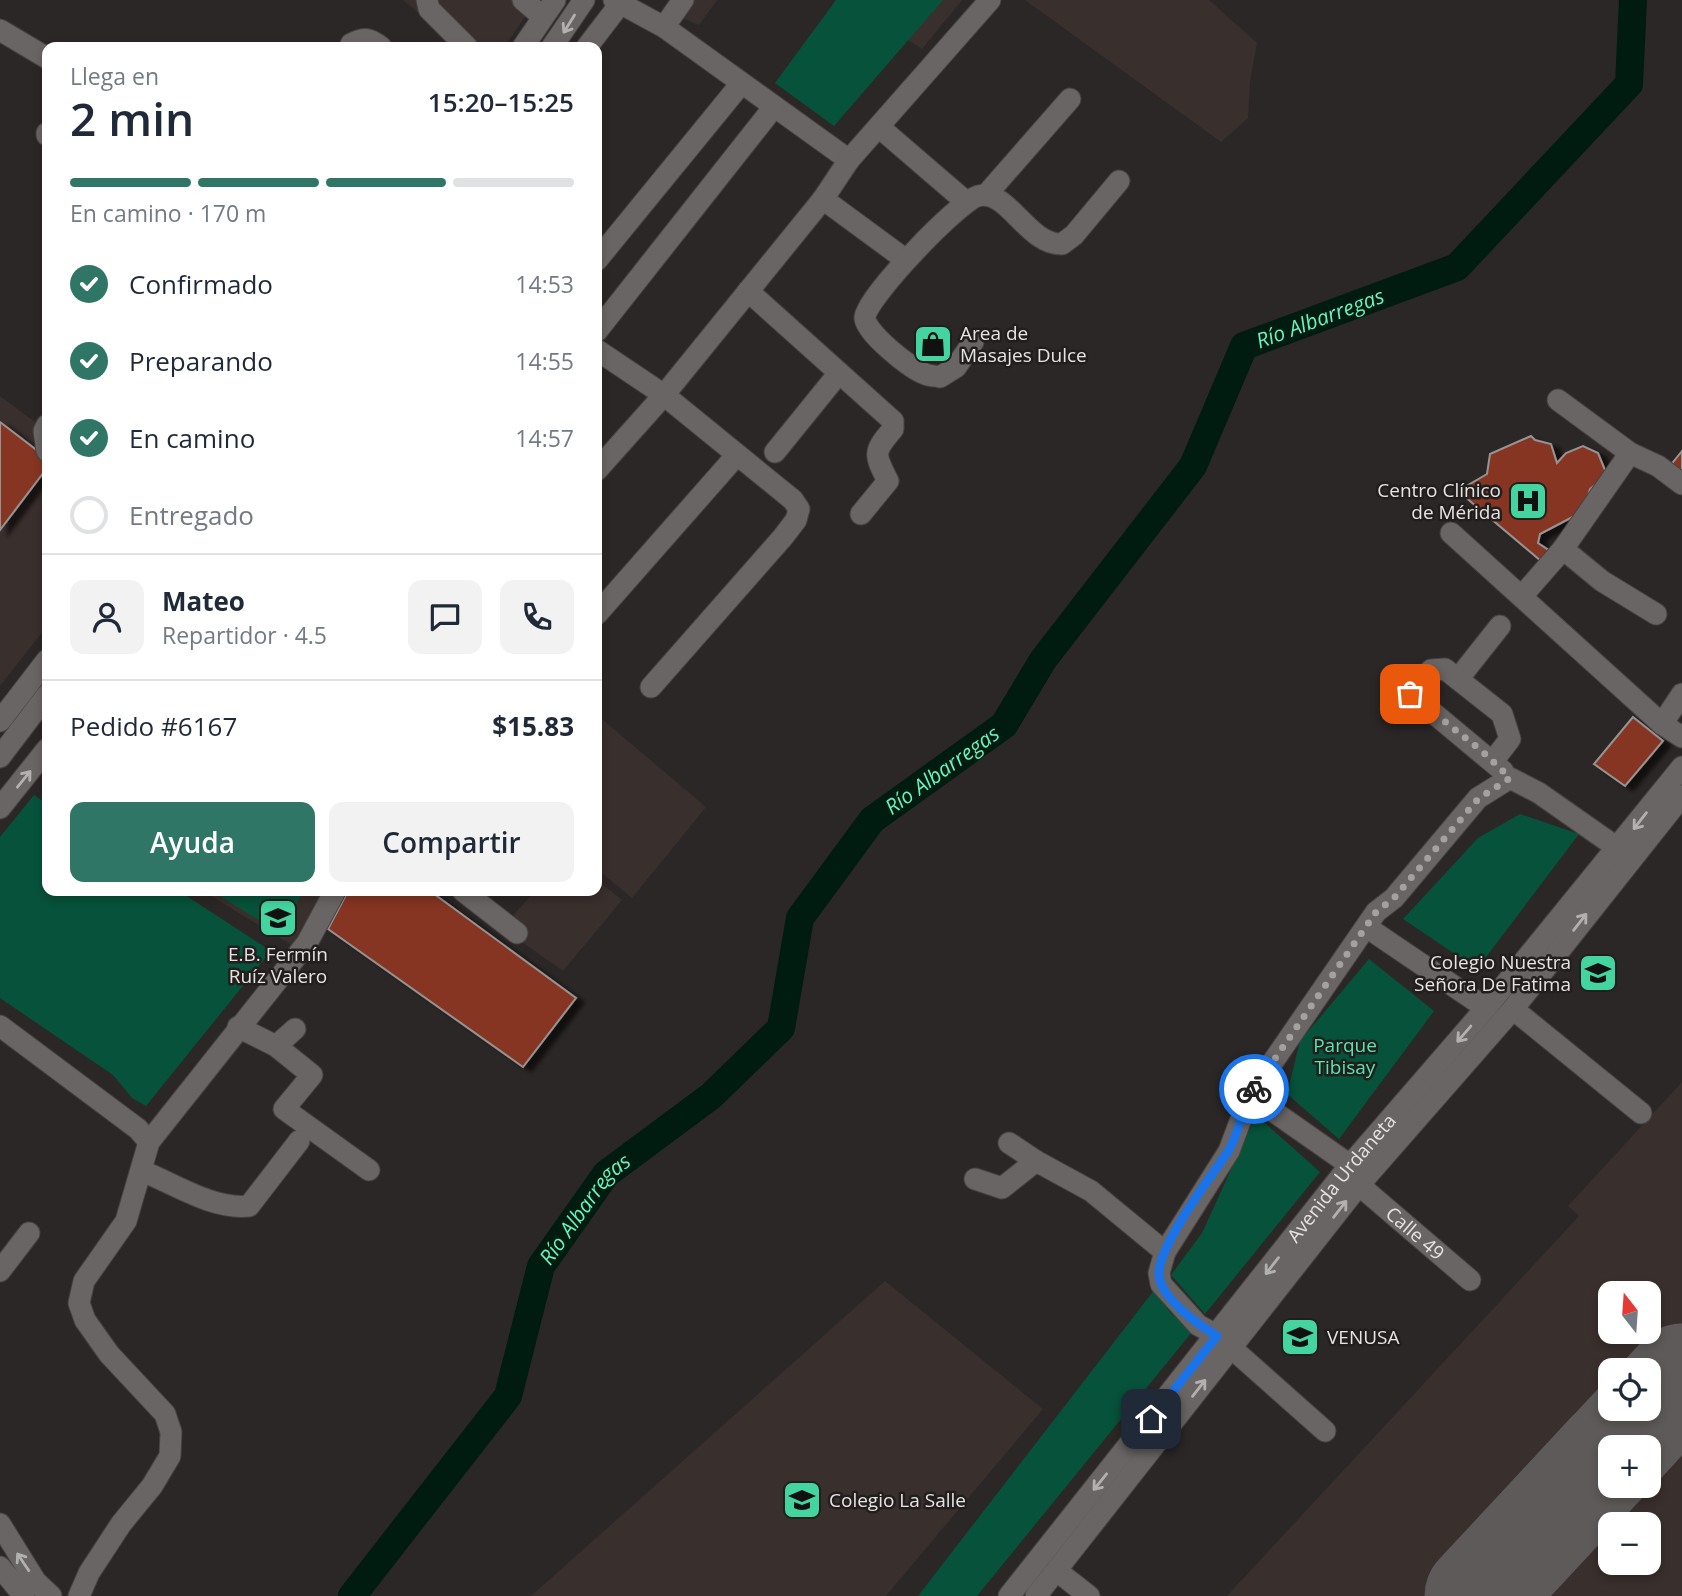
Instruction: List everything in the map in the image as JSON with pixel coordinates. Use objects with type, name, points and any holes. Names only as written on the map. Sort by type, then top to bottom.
[{"type":"street","points":[[427,0],[429,9],[462,42]]},
{"type":"street","points":[[523,0],[549,8],[526,42]]},
{"type":"street","points":[[555,42],[584,0]]},
{"type":"street","points":[[664,27],[683,0]]},
{"type":"street","points":[[602,464],[664,395],[823,199],[849,160],[990,0]]},
{"type":"street","points":[[590,42],[619,1],[664,27],[740,85],[849,160]]},
{"type":"street","points":[[0,30],[42,55]]},
{"type":"street","points":[[355,42],[362,38],[375,42]]},
{"type":"street","points":[[602,254],[740,85]]},
{"type":"street","points":[[974,342],[956,367],[940,377],[923,374],[870,333],[864,320],[868,309],[906,260],[965,201],[986,195],[1070,99]]},
{"type":"street","points":[[602,325],[773,108]]},
{"type":"street","points":[[879,127],[965,201]]},
{"type":"street","points":[[986,195],[997,199],[1043,242],[1062,244],[1074,235],[1119,181]]},
{"type":"street","points":[[823,199],[906,260]]},
{"type":"street","points":[[748,291],[894,425],[876,452],[888,481],[861,514]]},
{"type":"street","points":[[602,353],[664,395],[793,500],[799,509],[799,515],[651,687]]},
{"type":"street","points":[[775,452],[839,373]]},
{"type":"street","points":[[1558,400],[1630,453],[1658,466],[1682,484]]},
{"type":"street","points":[[1522,596],[1563,549],[1630,453]]},
{"type":"street","points":[[602,608],[736,456]]},
{"type":"street","points":[[1451,533],[1662,724],[1682,737]]},
{"type":"street","points":[[1563,549],[1602,581],[1656,614]]},
{"type":"street","points":[[1458,679],[1500,626]]},
{"type":"street","points":[[0,721],[42,666]]},
{"type":"street","points":[[1493,761],[1510,739],[1507,722],[1502,714],[1445,669],[1431,670],[1405,690],[1493,761],[1510,778],[1539,793],[1619,849]]},
{"type":"street","points":[[1662,724],[1682,694]]},
{"type":"street","points":[[0,757],[42,701]]},
{"type":"street","points":[[0,741],[29,717]]},
{"type":"street","points":[[0,808],[42,755]]},
{"type":"street","name":"Avenida Urdaneta","points":[[1036,1596],[1224,1342],[1350,1165],[1619,849],[1682,767]]},
{"type":"street","points":[[1325,1431],[1224,1342],[1198,1325],[1161,1284],[1159,1273],[1165,1252],[1229,1151],[1250,1095],[1368,928],[1376,912],[1394,898],[1478,799],[1510,778]]},
{"type":"street","name":"Avenida Urdaneta","points":[[1009,1596],[1224,1342],[1513,1009],[1678,807]]},
{"type":"street","points":[[79,1596],[89,1573],[121,1524],[152,1486],[170,1456],[171,1432],[165,1414],[109,1354],[85,1320],[79,1303],[84,1281],[125,1222],[149,1142],[307,943],[332,896]]},
{"type":"street","points":[[469,896],[517,933]]},
{"type":"street","points":[[1368,928],[1486,1008]]},
{"type":"street","points":[[1513,1009],[1641,1113]]},
{"type":"street","points":[[0,1026],[138,1129],[149,1142]]},
{"type":"street","points":[[238,1027],[276,1045],[312,1075],[284,1109],[369,1170]]},
{"type":"street","points":[[276,1045],[295,1029]]},
{"type":"street","points":[[1250,1095],[1350,1165]]},
{"type":"street","points":[[142,1171],[234,1208],[249,1206],[299,1141]]},
{"type":"street","points":[[1009,1143],[1091,1191],[1165,1252]]},
{"type":"street","points":[[975,1179],[1002,1188],[1036,1161]]},
{"type":"street","name":"Calle 49","points":[[1359,1185],[1470,1280]]},
{"type":"street","points":[[0,1271],[29,1233]]},
{"type":"street","points":[[0,1524],[36,1582],[51,1596]]},
{"type":"street","points":[[0,1567],[24,1596]]},
{"type":"street","points":[[1057,1571],[1089,1596]]},
{"type":"shaded area","points":[[403,0],[537,0],[508,42],[453,42]]},
{"type":"shaded area","points":[[670,0],[717,0],[699,25],[663,10]]},
{"type":"shaded area","points":[[845,0],[962,0],[922,49]]},
{"type":"shaded area","points":[[1025,0],[1209,0],[1257,43],[1250,81],[1248,118],[1221,142]]},
{"type":"shaded area","points":[[0,396],[42,427],[42,632],[0,686]]},
{"type":"shaded area","points":[[602,719],[706,807],[632,898],[602,873]]},
{"type":"shaded area","points":[[602,884],[622,900],[563,971],[502,928],[531,896],[602,896]]},
{"type":"shaded area","name":"E.B. Fermín Ruíz Valero","points":[[211,896],[321,896],[293,946]]},
{"type":"shaded area","points":[[1682,1082],[1682,1596],[1227,1596],[1579,1216],[1568,1206]]},
{"type":"shaded area","name":"Colegio La Salle","points":[[885,1281],[1043,1409],[886,1596],[531,1596]]},
{"type":"green space","points":[[836,0],[943,0],[834,126],[775,83]]},
{"type":"green space","points":[[34,795],[42,801],[42,896],[187,896],[271,951],[146,1106],[132,1098],[113,1075],[0,998],[0,837]]},
{"type":"green space","points":[[1520,814],[1579,834],[1477,969],[1403,919],[1478,838]]},
{"type":"green space","points":[[220,896],[300,896],[281,934]]},
{"type":"green space","name":"Parque Tibisay","points":[[1369,959],[1434,1011],[1339,1139],[1287,1094],[1300,1041]]},
{"type":"green space","points":[[1256,1115],[1320,1172],[1205,1314],[1171,1275],[1202,1233]]},
{"type":"green space","points":[[1155,1289],[1169,1311],[1192,1332],[977,1596],[918,1596]]},
{"type":"building","points":[[0,422],[42,454],[42,475],[0,530]]},
{"type":"building","name":"Centro Clínico de Mérida","points":[[1531,436],[1535,440],[1551,444],[1557,463],[1566,453],[1583,446],[1598,453],[1607,475],[1590,489],[1584,511],[1540,534],[1538,543],[1550,551],[1541,561],[1458,491],[1487,474],[1490,454]]},
{"type":"building","points":[[1682,451],[1682,475],[1669,467]]},
{"type":"building","points":[[1633,717],[1663,741],[1625,786],[1594,764]]},
{"type":"building","points":[[345,896],[437,896],[576,998],[523,1067],[328,929]]},
{"type":"waterway","name":"Río Albarregas","points":[[352,1596],[508,1396],[541,1266],[606,1174],[711,1096],[781,1028],[800,918],[872,820],[1004,725],[1043,660],[1193,466],[1244,346],[1457,267],[1629,84],[1633,0]]},
{"type":"runway","points":[[1628,1435],[1682,1377]]},
{"type":"runway","points":[[1478,1596],[1598,1467]]},
{"type":"way so far","points":[[1254,1089],[1368,928],[1376,912],[1394,898],[1478,799],[1510,778],[1482,751],[1410,694]]},
{"type":"place","name":"Area de Masajes Dulce","points":[[933,344]]},
{"type":"place","name":"Centro Clínico de Mérida","points":[[1528,501]]},
{"type":"place","name":"E.B. Fermín Ruíz Valero","points":[[278,918]]},
{"type":"place","name":"Colegio Nuestra Señora De Fatima","points":[[1598,973]]},
{"type":"place","name":"VENUSA","points":[[1300,1337]]},
{"type":"place","name":"Colegio La Salle","points":[[802,1500]]},
{"type":"route","points":[[1151,1419],[1217,1336],[1198,1325],[1178,1306],[1161,1284],[1159,1273],[1165,1252],[1193,1203],[1229,1151],[1254,1089]]}]
